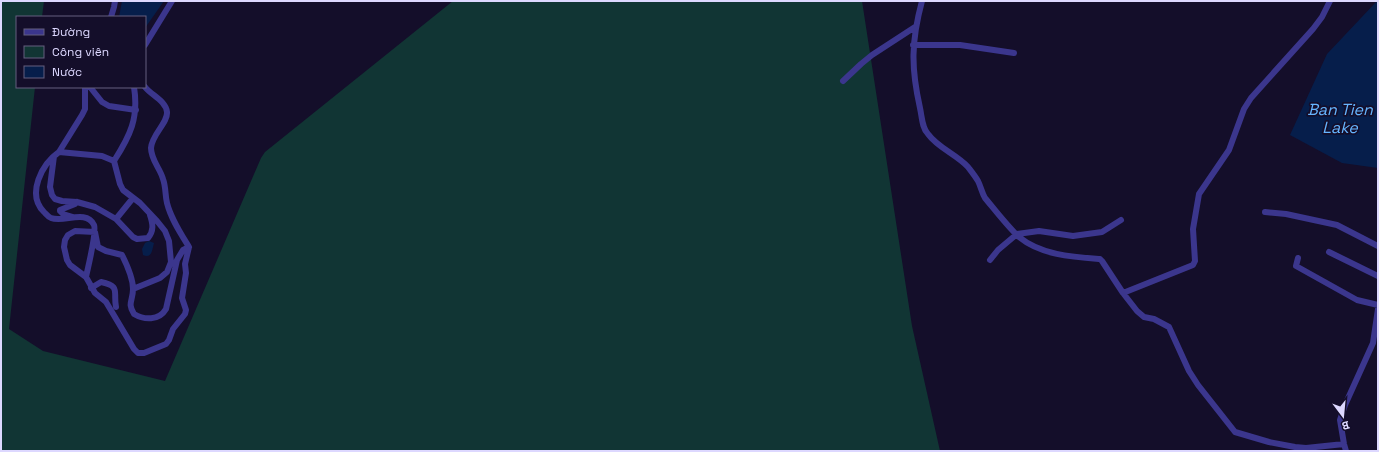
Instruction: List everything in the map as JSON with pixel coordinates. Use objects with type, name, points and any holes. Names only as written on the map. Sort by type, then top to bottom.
[{"type":"street","points":[[111,16],[115,1]]},
{"type":"street","points":[[146,43],[172,1]]},
{"type":"street","points":[[922,1],[915,27],[913,45],[914,84],[923,124],[927,133],[935,142],[967,166],[977,180],[984,196],[1017,234],[1032,246],[1050,252],[1073,257],[1100,259],[1106,265],[1123,293],[1144,317],[1154,319],[1169,327],[1189,371],[1234,432],[1269,442],[1295,447],[1306,448],[1344,444]]},
{"type":"street","points":[[1123,293],[1193,265],[1195,261],[1193,229],[1199,194],[1229,150],[1244,109],[1251,98],[1313,29],[1322,17],[1330,1]]},
{"type":"street","points":[[843,82],[872,55],[915,27]]},
{"type":"street","points":[[913,45],[960,46],[1014,53]]},
{"type":"street","points":[[85,88],[85,109],[82,115],[57,153],[45,166],[38,179],[36,193],[38,205],[50,218],[63,219],[84,217],[90,221],[95,228],[98,247],[106,251],[122,255],[129,270],[133,289],[130,307],[134,314],[146,319],[162,314],[167,306],[177,260],[183,250],[189,247]]},
{"type":"street","points":[[91,88],[102,102],[109,106],[136,110]]},
{"type":"street","points":[[133,289],[164,276],[171,262],[169,241],[165,231],[133,198],[123,190],[114,161],[125,141],[135,117],[136,110],[134,88]]},
{"type":"street","points":[[95,232],[75,231],[68,235],[65,240],[64,247],[67,260],[70,265],[86,277],[95,293],[106,302],[128,340],[138,353],[155,350],[166,344],[173,329],[185,314],[182,298],[186,273],[185,264],[189,247],[178,228],[168,205],[163,179],[151,149],[153,137],[164,121],[167,112],[162,103],[146,88]]},
{"type":"street","points":[[57,153],[102,156],[114,161]]},
{"type":"street","points":[[57,153],[51,176],[50,187],[52,195],[58,201],[77,202],[96,207],[116,219],[133,237],[138,239],[148,238],[152,232],[153,227],[149,214]]},
{"type":"street","points":[[116,219],[133,198]]},
{"type":"street","points":[[74,218],[63,214],[60,210],[77,202]]},
{"type":"street","points":[[1265,212],[1286,214],[1337,225],[1378,246]]},
{"type":"street","points":[[990,260],[998,250],[1017,234],[1039,231],[1073,236],[1102,232],[1121,220]]},
{"type":"street","points":[[86,277],[95,232]]},
{"type":"street","points":[[1330,252],[1378,276]]},
{"type":"street","points":[[1298,258],[1296,266],[1357,300],[1378,305]]},
{"type":"street","points":[[91,288],[101,282],[107,283],[114,287],[116,292],[116,307]]},
{"type":"street","points":[[1346,451],[1340,420],[1372,343],[1378,309]]},
{"type":"green space","points":[[1,1],[44,1],[42,16],[16,16],[16,88],[35,88],[9,329],[43,351],[165,381],[261,158],[265,152],[453,1],[862,1],[912,326],[940,451],[1,451]]},
{"type":"water","points":[[122,1],[164,1],[146,27],[146,16],[119,16]]},
{"type":"water","name":"Ban Tien Lake","points":[[1377,1],[1378,168],[1342,163],[1290,135],[1327,54]]},
{"type":"water","points":[[149,241],[154,243],[150,255],[146,256],[143,255],[142,249],[145,243]]}]
